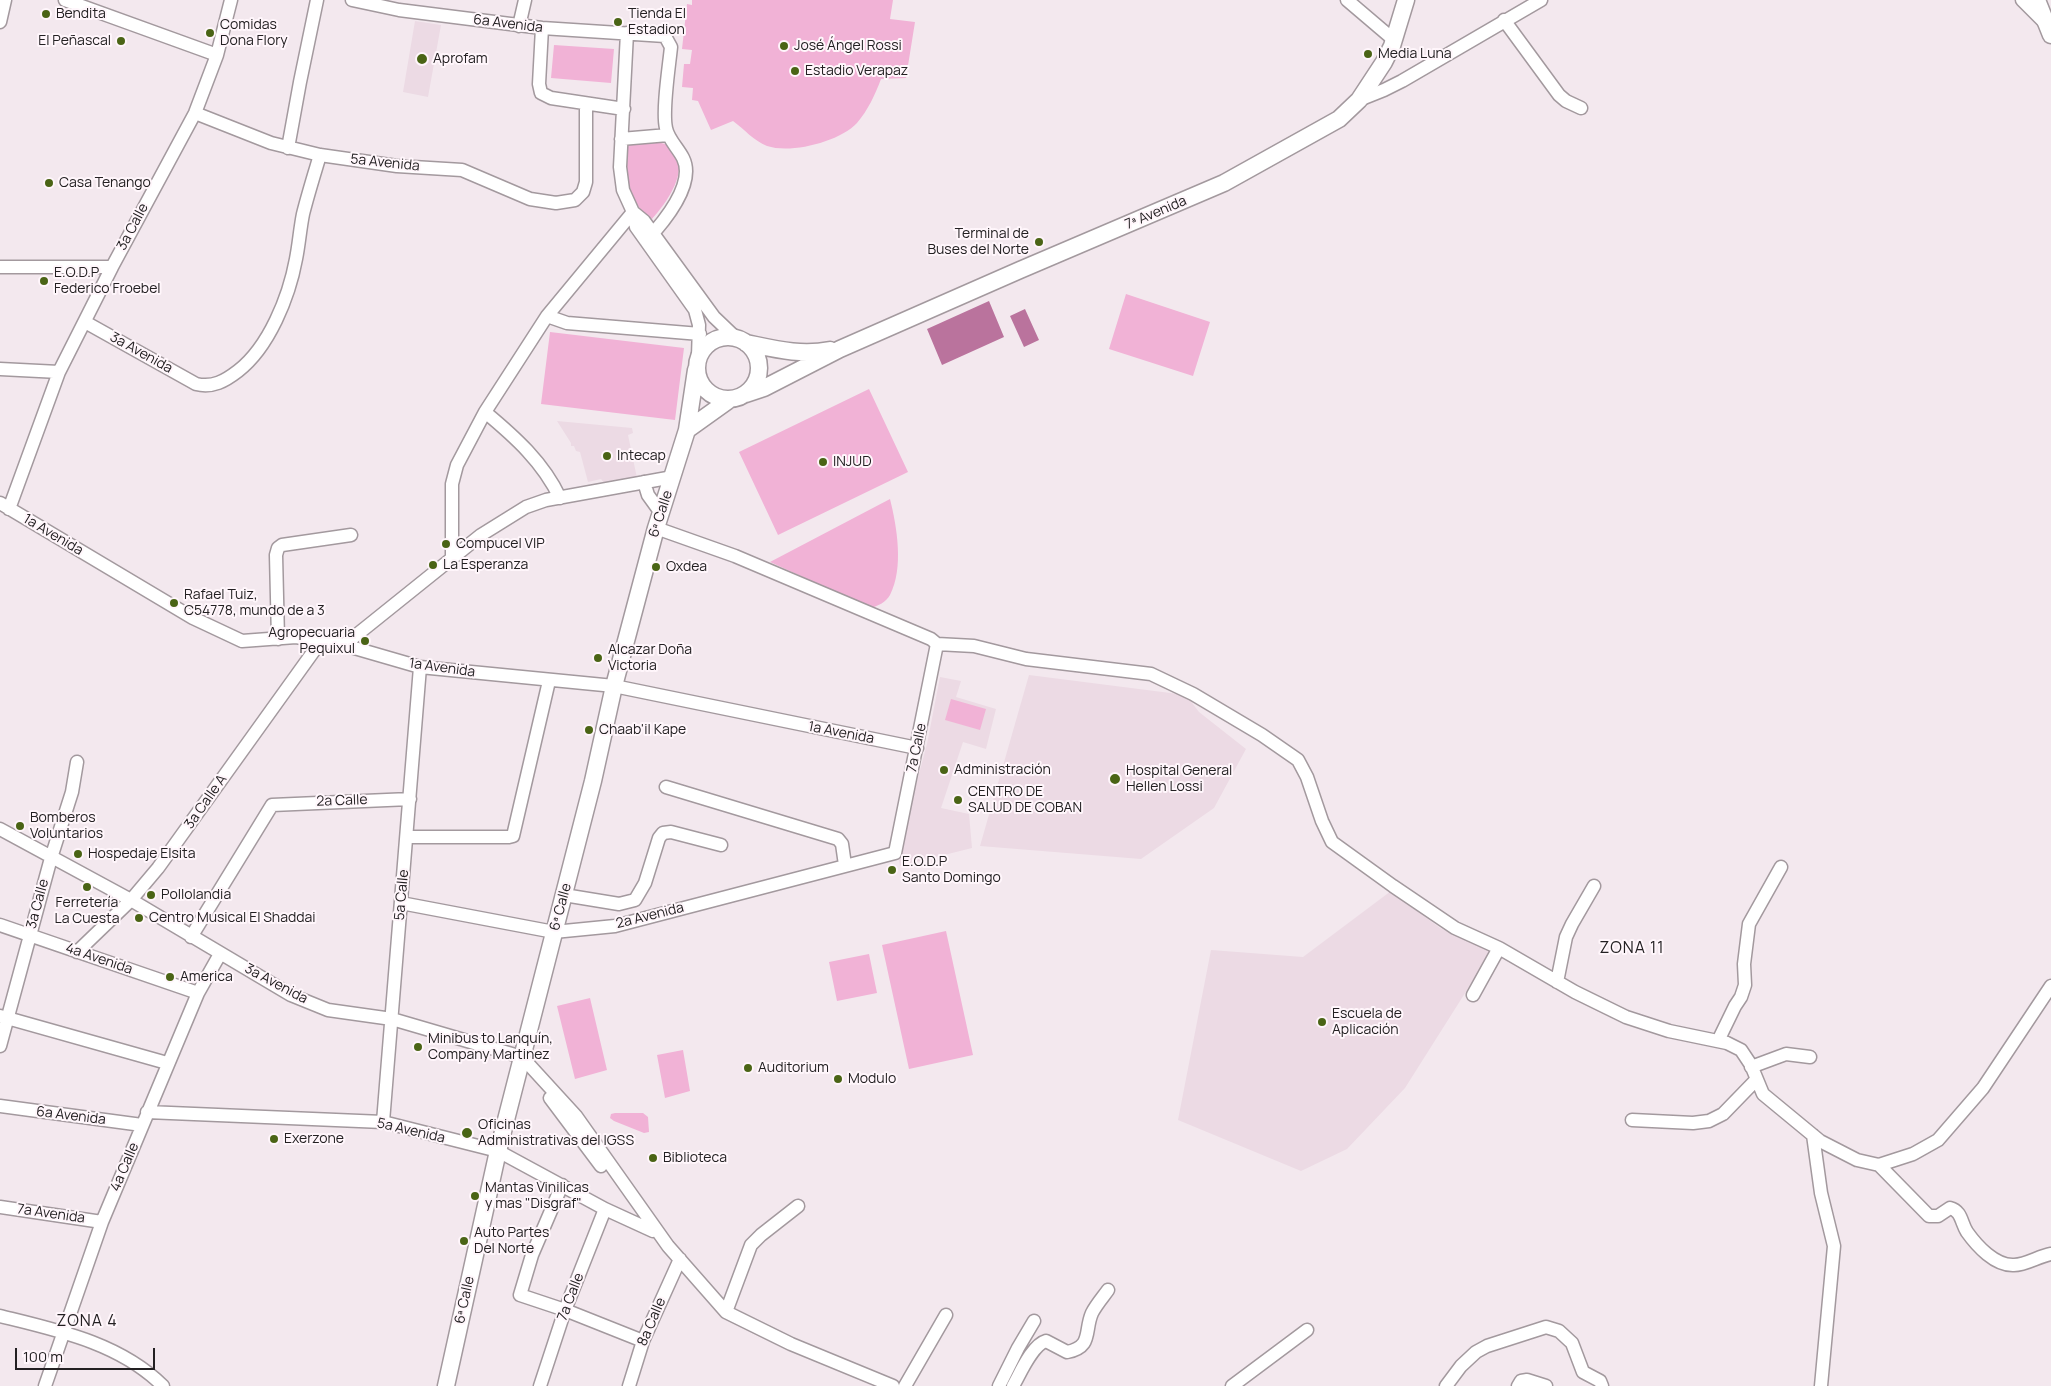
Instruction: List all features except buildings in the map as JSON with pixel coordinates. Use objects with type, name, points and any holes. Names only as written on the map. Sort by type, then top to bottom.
[{"type":"main road","name":"7ª Avenida","points":[[746,394],[764,388],[840,349],[1224,183],[1339,119],[1359,100],[1384,62],[1394,40],[1406,0]]},
{"type":"main road","points":[[2037,0],[2049,28]]},
{"type":"main road","points":[[687,430],[729,400],[746,394],[757,378],[759,369],[758,359],[753,350],[741,340],[718,338],[710,343],[697,364],[702,386],[707,392],[721,399],[729,400]]},
{"type":"main road","name":"7ª Avenida","points":[[741,340],[788,352],[806,354],[840,349]]},
{"type":"main road","name":"6ª Calle","points":[[447,1386],[498,1151],[593,781],[614,686],[658,520],[687,430],[697,364]]},
{"type":"street","points":[[0,22],[5,0]]},
{"type":"street","points":[[65,0],[217,55]]},
{"type":"street","name":"3a Calle","points":[[4,506],[59,372],[112,267],[195,113],[217,55],[231,0]]},
{"type":"street","points":[[288,148],[317,0]]},
{"type":"street","name":"6a Avenida","points":[[352,0],[399,10],[519,26],[665,36],[671,47],[665,121],[668,135]]},
{"type":"street","points":[[519,26],[525,0]]},
{"type":"street","points":[[1347,0],[1394,40]]},
{"type":"street","points":[[1359,100],[1402,81],[1541,0]]},
{"type":"street","points":[[2022,0],[2049,28]]},
{"type":"street","points":[[1504,20],[1559,95],[1566,101],[1581,108]]},
{"type":"street","points":[[542,28],[539,84],[541,93],[545,96],[586,104],[624,109]]},
{"type":"street","points":[[627,34],[620,180],[633,212],[644,221],[650,237],[691,302],[698,317],[700,334],[697,364]]},
{"type":"street","name":"5a Avenida","points":[[195,113],[248,135],[288,148],[320,155],[397,166],[452,168],[472,174],[530,199],[556,203],[575,200],[583,192],[586,182],[586,104]]},
{"type":"street","points":[[621,139],[668,135],[683,157],[687,171],[686,178],[669,214],[650,237]]},
{"type":"street","name":"3a Avenida","points":[[85,322],[196,384],[214,385],[230,377],[246,365],[260,350],[272,329],[296,261],[303,214],[320,155]]},
{"type":"street","points":[[452,558],[452,484],[457,465],[486,412],[547,316],[633,212]]},
{"type":"street","points":[[650,237],[714,317],[741,340]]},
{"type":"street","points":[[0,267],[112,267]]},
{"type":"street","points":[[547,316],[567,323],[700,334]]},
{"type":"street","points":[[0,369],[59,372]]},
{"type":"street","points":[[486,412],[523,444],[553,483],[560,498]]},
{"type":"street","points":[[344,645],[481,535],[526,507],[560,498],[673,477]]},
{"type":"street","points":[[644,482],[658,520],[735,556],[931,639],[937,644],[974,646],[1026,659],[1151,674],[1193,694],[1262,735],[1298,760],[1307,777],[1322,821],[1332,842],[1393,886],[1455,928],[1499,948],[1557,982],[1626,1017],[1669,1031],[1727,1043],[1741,1050],[1763,1094],[1820,1141],[1857,1160],[1879,1165],[1914,1154],[1938,1140],[1983,1088],[2051,986]]},
{"type":"street","name":"1a Avenida","points":[[4,506],[193,618],[242,641],[296,637],[344,645],[420,667],[614,686],[917,748]]},
{"type":"street","points":[[278,639],[276,555],[278,548],[282,545],[351,535]]},
{"type":"street","name":"3a Calle A","points":[[77,952],[131,900],[158,868],[320,640]]},
{"type":"street","name":"7a Calle","points":[[895,853],[937,644]]},
{"type":"street","name":"5a Calle","points":[[383,1122],[420,667]]},
{"type":"street","points":[[407,837],[513,836],[549,681]]},
{"type":"street","name":"3a Calle","points":[[0,1046],[4,1017],[72,792],[77,762]]},
{"type":"street","points":[[666,787],[838,840],[842,844],[845,865]]},
{"type":"street","name":"2a Calle","points":[[191,937],[270,807],[275,804],[410,798]]},
{"type":"street","name":"3a Avenida","points":[[0,829],[131,900],[290,995],[328,1010],[392,1019],[522,1057]]},
{"type":"street","points":[[564,895],[618,904],[635,900],[645,883],[659,838],[663,833],[671,832],[721,845]]},
{"type":"street","name":"2a Avenida","points":[[401,903],[554,932],[615,926],[895,853]]},
{"type":"street","points":[[1718,1042],[1734,1006],[1741,997],[1745,985],[1744,964],[1749,924],[1781,867]]},
{"type":"street","points":[[1557,982],[1566,937],[1594,886]]},
{"type":"street","name":"4a Avenida","points":[[0,925],[198,993]]},
{"type":"street","points":[[1474,996],[1499,948]]},
{"type":"street","name":"4a Calle","points":[[45,1386],[62,1332],[102,1222],[167,1063],[198,993],[220,954]]},
{"type":"street","points":[[4,1017],[167,1063]]},
{"type":"street","points":[[1751,1067],[1786,1054],[1810,1057]]},
{"type":"street","points":[[522,1057],[565,1120],[653,1231],[726,1312],[791,1344],[893,1386]]},
{"type":"street","points":[[522,1057],[576,1116],[668,1246]]},
{"type":"street","points":[[1632,1120],[1693,1123],[1709,1121],[1723,1114],[1756,1080]]},
{"type":"street","name":"6a Avenida","points":[[0,1106],[142,1125]]},
{"type":"street","name":"5a Avenida","points":[[147,1112],[383,1122],[498,1151],[605,1209],[653,1231]]},
{"type":"street","points":[[1813,1135],[1821,1193],[1834,1246],[1821,1386]]},
{"type":"street","points":[[1879,1165],[1929,1216],[1938,1216],[1950,1208],[1955,1209],[1966,1231],[1987,1254],[2002,1263],[2012,1266],[2020,1265],[2051,1254]]},
{"type":"street","points":[[562,1184],[532,1256],[520,1293],[522,1297],[565,1310],[643,1341]]},
{"type":"street","points":[[726,1312],[752,1245],[761,1235],[798,1206]]},
{"type":"street","name":"7a Avenida","points":[[0,1207],[102,1222]]},
{"type":"street","name":"7a Calle","points":[[540,1386],[565,1310],[605,1209]]},
{"type":"street","name":"8a Calle","points":[[629,1386],[643,1341],[680,1259]]},
{"type":"street","points":[[1013,1386],[1025,1364],[1040,1343],[1046,1341],[1067,1352],[1081,1346],[1087,1339],[1092,1313],[1108,1290]]},
{"type":"street","points":[[905,1386],[946,1315]]},
{"type":"street","points":[[0,1316],[62,1332],[123,1355],[163,1386]]},
{"type":"street","points":[[999,1386],[1034,1321]]},
{"type":"street","points":[[1446,1386],[1461,1366],[1476,1352],[1488,1346],[1546,1327],[1559,1331],[1572,1343],[1583,1372],[1600,1381],[1602,1386]]},
{"type":"street","points":[[1232,1386],[1307,1330]]},
{"type":"street","points":[[1518,1386],[1521,1381],[1546,1386]]},
{"type":"shaded area","name":"Estadio Verapaz","points":[[692,0],[893,0],[890,19],[915,22],[906,78],[881,79],[865,113],[857,123],[839,136],[814,145],[789,148],[767,146],[753,138],[733,121],[711,130],[698,101],[692,100],[693,88],[682,87],[684,64],[690,64],[692,50],[682,49],[687,4],[692,5]]},
{"type":"shaded area","name":"Aprofam","points":[[415,21],[441,25],[428,97],[403,92]]},
{"type":"shaded area","points":[[554,45],[614,49],[611,83],[551,78]]},
{"type":"shaded area","points":[[649,140],[672,148],[677,156],[679,165],[675,185],[670,195],[652,219],[643,212],[632,196],[626,169],[626,147],[636,142]]},
{"type":"shaded area","points":[[1126,294],[1210,322],[1193,376],[1109,349]]},
{"type":"shaded area","points":[[989,301],[1004,337],[942,365],[927,329]]},
{"type":"shaded area","points":[[1025,309],[1039,340],[1024,347],[1010,316]]},
{"type":"shaded area","points":[[550,332],[684,348],[675,420],[541,404]]},
{"type":"shaded area","name":"INJUD","points":[[869,389],[908,472],[778,535],[739,452]]},
{"type":"shaded area","name":"Intecap","points":[[557,421],[632,428],[633,433],[628,435],[637,478],[608,483],[604,483],[601,479],[588,482],[580,452],[576,451],[574,446],[571,446]]},
{"type":"shaded area","points":[[890,499],[897,535],[897,573],[890,595],[879,605],[871,608],[770,562]]},
{"type":"shaded area","name":"Hospital General Hellen Lossi","points":[[1029,675],[1186,695],[1199,712],[1246,749],[1214,808],[1141,859],[980,846]]},
{"type":"shaded area","points":[[940,677],[961,681],[956,697],[996,709],[986,749],[963,742],[941,808],[969,814],[972,848],[900,866],[898,852],[927,744]]},
{"type":"shaded area","points":[[951,699],[986,709],[980,730],[945,720]]},
{"type":"shaded area","name":"Escuela de Aplicación","points":[[1391,891],[1440,928],[1491,952],[1405,1088],[1347,1149],[1301,1171],[1178,1120],[1211,950],[1303,957]]},
{"type":"shaded area","points":[[946,931],[973,1055],[909,1069],[882,945]]},
{"type":"shaded area","points":[[869,954],[877,993],[837,1001],[829,962]]},
{"type":"shaded area","points":[[590,998],[607,1070],[575,1079],[557,1006]]},
{"type":"shaded area","points":[[683,1050],[690,1091],[665,1098],[657,1055]]},
{"type":"shaded area","points":[[643,1113],[648,1117],[649,1132],[644,1133],[614,1121],[610,1118],[611,1114]]},
{"type":"place","name":"Bendita","points":[[46,14]]},
{"type":"place","name":"Tienda El Estadion","points":[[618,22]]},
{"type":"place","name":"Comidas Dona Flory","points":[[210,33]]},
{"type":"place","name":"El Peñascal","points":[[121,41]]},
{"type":"place","name":"José Ángel Rossi","points":[[784,46]]},
{"type":"place","name":"Media Luna","points":[[1368,54]]},
{"type":"place","name":"Aprofam","points":[[422,59]]},
{"type":"place","name":"Estadio Verapaz","points":[[795,71]]},
{"type":"place","name":"Casa Tenango","points":[[49,183]]},
{"type":"place","name":"Terminal de Buses del Norte","points":[[1039,242]]},
{"type":"place","name":"E.O.D.P Federico Froebel","points":[[44,281]]},
{"type":"place","name":"Intecap","points":[[607,456]]},
{"type":"place","name":"INJUD","points":[[823,462]]},
{"type":"place","name":"Compucel VIP","points":[[446,544]]},
{"type":"place","name":"La Esperanza","points":[[433,565]]},
{"type":"place","name":"Oxdea","points":[[656,567]]},
{"type":"place","name":"Rafael Tuiz, C54778, mundo de a 3","points":[[174,603]]},
{"type":"place","name":"Agropecuaria Pequixul","points":[[365,641]]},
{"type":"place","name":"Alcazar Doña Victoria","points":[[598,658]]},
{"type":"place","name":"Chaab'il Kape","points":[[589,730]]},
{"type":"place","name":"Administración","points":[[944,770]]},
{"type":"place","name":"Hospital General Hellen Lossi","points":[[1115,779]]},
{"type":"place","name":"CENTRO DE SALUD DE COBAN","points":[[958,800]]},
{"type":"place","name":"Bomberos Voluntarios","points":[[20,826]]},
{"type":"place","name":"Hospedaje Elsita","points":[[78,854]]},
{"type":"place","name":"E.O.D.P Santo Domingo","points":[[892,870]]},
{"type":"place","name":"Ferretería La Cuesta","points":[[87,887]]},
{"type":"place","name":"Pollolandia","points":[[151,895]]},
{"type":"place","name":"Centro Musical El Shaddai","points":[[139,918]]},
{"type":"place","name":"America","points":[[170,977]]},
{"type":"place","name":"Escuela de Aplicación","points":[[1322,1022]]},
{"type":"place","name":"Minibus to Lanquín, Company Martinez","points":[[418,1047]]},
{"type":"place","name":"Auditorium","points":[[748,1068]]},
{"type":"place","name":"Modulo","points":[[838,1079]]},
{"type":"place","name":"Oficinas Administrativas del IGSS","points":[[467,1133]]},
{"type":"place","name":"Exerzone","points":[[274,1139]]},
{"type":"place","name":"Biblioteca","points":[[653,1158]]},
{"type":"place","name":"Mantas Vinilicas y mas \"Disgraf\"","points":[[475,1196]]},
{"type":"place","name":"Auto Partes Del Norte","points":[[464,1241]]},
{"type":"district","name":"ZONA 11","points":[[1632,949]]},
{"type":"district","name":"ZONA 4","points":[[87,1322]]}]
